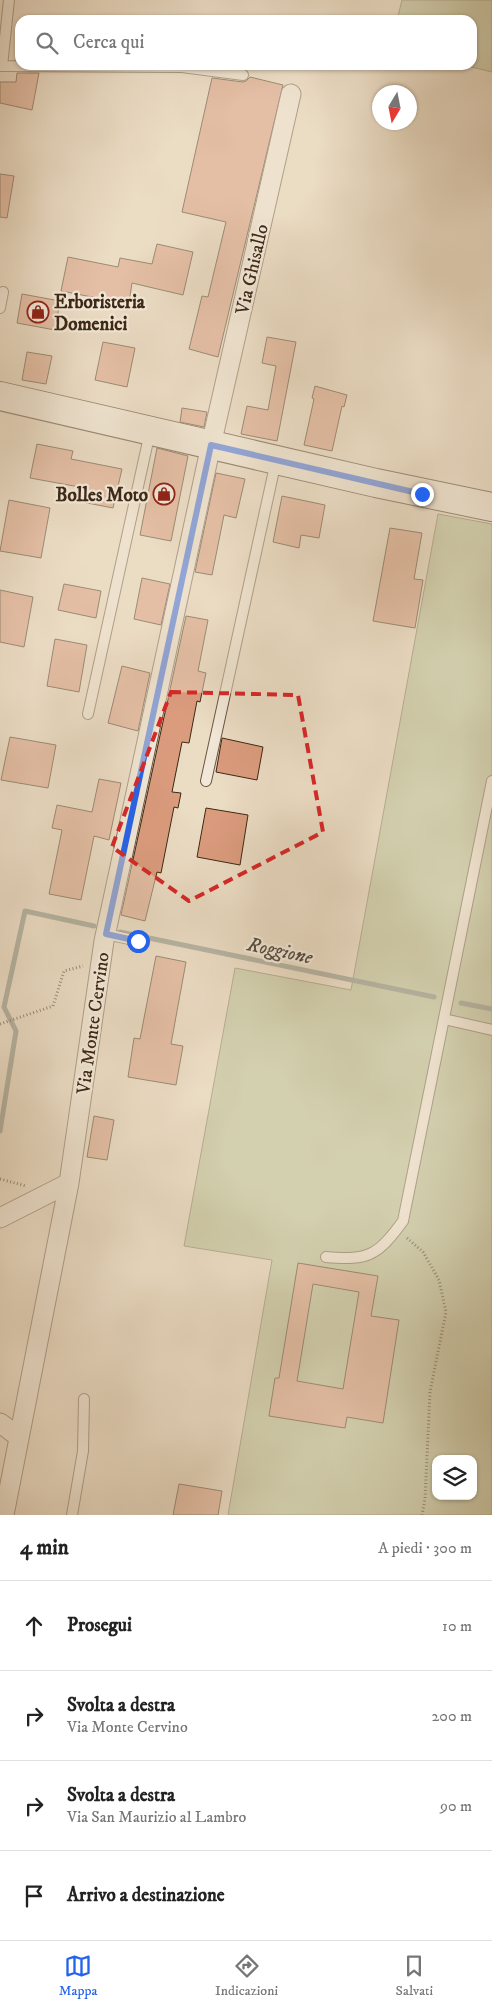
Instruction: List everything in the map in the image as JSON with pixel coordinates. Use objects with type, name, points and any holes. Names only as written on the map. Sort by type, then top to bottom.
[{"type":"main road","points":[[0,396],[413,492],[492,507]]},
{"type":"street","name":"Via Ghisallo","points":[[211,445],[291,94]]},
{"type":"street","name":"Via Monte Cervino","points":[[4,1515],[69,1183],[106,934],[211,445]]},
{"type":"street","points":[[0,1218],[69,1183]]},
{"type":"street","points":[[0,1423],[19,1437]]},
{"type":"lane","points":[[9,0],[1,66],[15,66]]},
{"type":"lane","points":[[208,70],[243,74]]},
{"type":"lane","points":[[0,308],[3,292]]},
{"type":"lane","points":[[88,714],[150,431]]},
{"type":"lane","points":[[206,781],[276,460]]},
{"type":"lane","points":[[326,1257],[347,1259],[372,1255],[389,1240],[403,1221],[492,781]]},
{"type":"lane","points":[[106,934],[138,941]]},
{"type":"lane","points":[[444,1019],[492,1030]]},
{"type":"lane","points":[[72,1515],[83,1451],[84,1399]]},
{"type":"path","points":[[0,1024],[53,1006],[64,971],[93,964]]},
{"type":"path","points":[[397,1229],[423,1252],[439,1280],[446,1312],[430,1392],[425,1499],[422,1515]]},
{"type":"highlighted area","points":[[171,692],[298,695],[323,832],[189,901],[112,847]]},
{"type":"green space","points":[[402,0],[492,0],[492,72],[477,68],[477,15],[398,15]]},
{"type":"green space","points":[[438,514],[492,524],[492,1515],[228,1515],[272,1260],[184,1246],[235,968],[351,990]]},
{"type":"building","points":[[17,73],[39,73],[32,110],[0,103],[0,82],[16,82]]},
{"type":"building","points":[[250,77],[283,85],[218,357],[189,349],[202,296],[208,297],[226,222],[182,212],[212,78],[243,82]]},
{"type":"building","points":[[0,174],[14,176],[7,218],[0,217]]},
{"type":"building","points":[[157,244],[193,252],[183,295],[132,283],[128,310],[112,307],[113,301],[61,291],[68,257],[118,267],[120,258],[152,264]]},
{"type":"building","name":"Erboristeria Domenici","points":[[22,294],[60,301],[55,330],[17,323]]},
{"type":"building","points":[[267,337],[296,342],[277,441],[241,434],[247,406],[268,410],[276,366],[262,363]]},
{"type":"building","points":[[103,342],[135,348],[127,387],[95,380]]},
{"type":"building","points":[[27,352],[52,356],[46,384],[22,380]]},
{"type":"building","points":[[315,386],[347,395],[344,407],[342,406],[332,451],[304,445]]},
{"type":"building","points":[[182,408],[207,412],[204,427],[180,422]]},
{"type":"building","points":[[37,444],[73,451],[71,459],[122,469],[113,508],[82,502],[85,488],[30,478]]},
{"type":"building","name":"Bolles Moto","points":[[157,448],[188,456],[171,541],[140,535]]},
{"type":"building","points":[[216,473],[245,479],[236,518],[224,515],[212,575],[195,572]]},
{"type":"building","points":[[282,496],[325,505],[319,538],[301,535],[299,548],[273,542]]},
{"type":"building","points":[[9,500],[50,508],[41,558],[0,551]]},
{"type":"building","points":[[390,528],[422,533],[414,579],[423,580],[415,628],[373,621]]},
{"type":"building","points":[[142,578],[170,584],[161,625],[134,619]]},
{"type":"building","points":[[64,584],[101,591],[96,618],[58,610]]},
{"type":"building","points":[[0,590],[33,597],[24,647],[0,642]]},
{"type":"building","points":[[186,616],[208,620],[198,671],[206,673],[200,702],[197,701],[189,743],[182,742],[172,792],[181,793],[178,808],[174,807],[161,873],[157,872],[145,921],[121,915]]},
{"type":"building","points":[[55,639],[87,645],[79,692],[47,686]]},
{"type":"building","points":[[122,666],[150,673],[138,731],[108,723]]},
{"type":"building","points":[[10,737],[56,745],[48,788],[1,780]]},
{"type":"building","points":[[222,738],[263,747],[257,780],[216,772]]},
{"type":"building","points":[[99,779],[121,783],[109,840],[94,836],[81,900],[49,894],[62,830],[52,828],[57,805],[92,812]]},
{"type":"building","points":[[206,808],[248,815],[240,865],[197,857]]},
{"type":"building","points":[[156,956],[186,962],[171,1044],[183,1046],[176,1085],[128,1077],[134,1038],[140,1039]]},
{"type":"building","points":[[94,1116],[114,1120],[107,1160],[87,1157]]},
{"type":"building","points":[[298,1263],[378,1276],[371,1316],[399,1320],[383,1423],[347,1417],[345,1428],[269,1416],[275,1378],[279,1378]],"holes":[[[313,1284],[359,1292],[343,1389],[297,1381]]]},
{"type":"building","points":[[179,1484],[222,1491],[218,1515],[173,1515]]},
{"type":"waterway","points":[[0,1131],[16,1031],[4,1007],[25,911],[94,926]]},
{"type":"waterway","name":"Roggione","points":[[120,932],[434,997]]},
{"type":"waterway","name":"Roggione","points":[[461,1003],[492,1009]]},
{"type":"place","name":"Erboristeria Domenici","points":[[38,312]]},
{"type":"place","name":"Bolles Moto","points":[[164,494]]},
{"type":"route","points":[[138,941],[106,934],[211,445],[422,494]]}]
